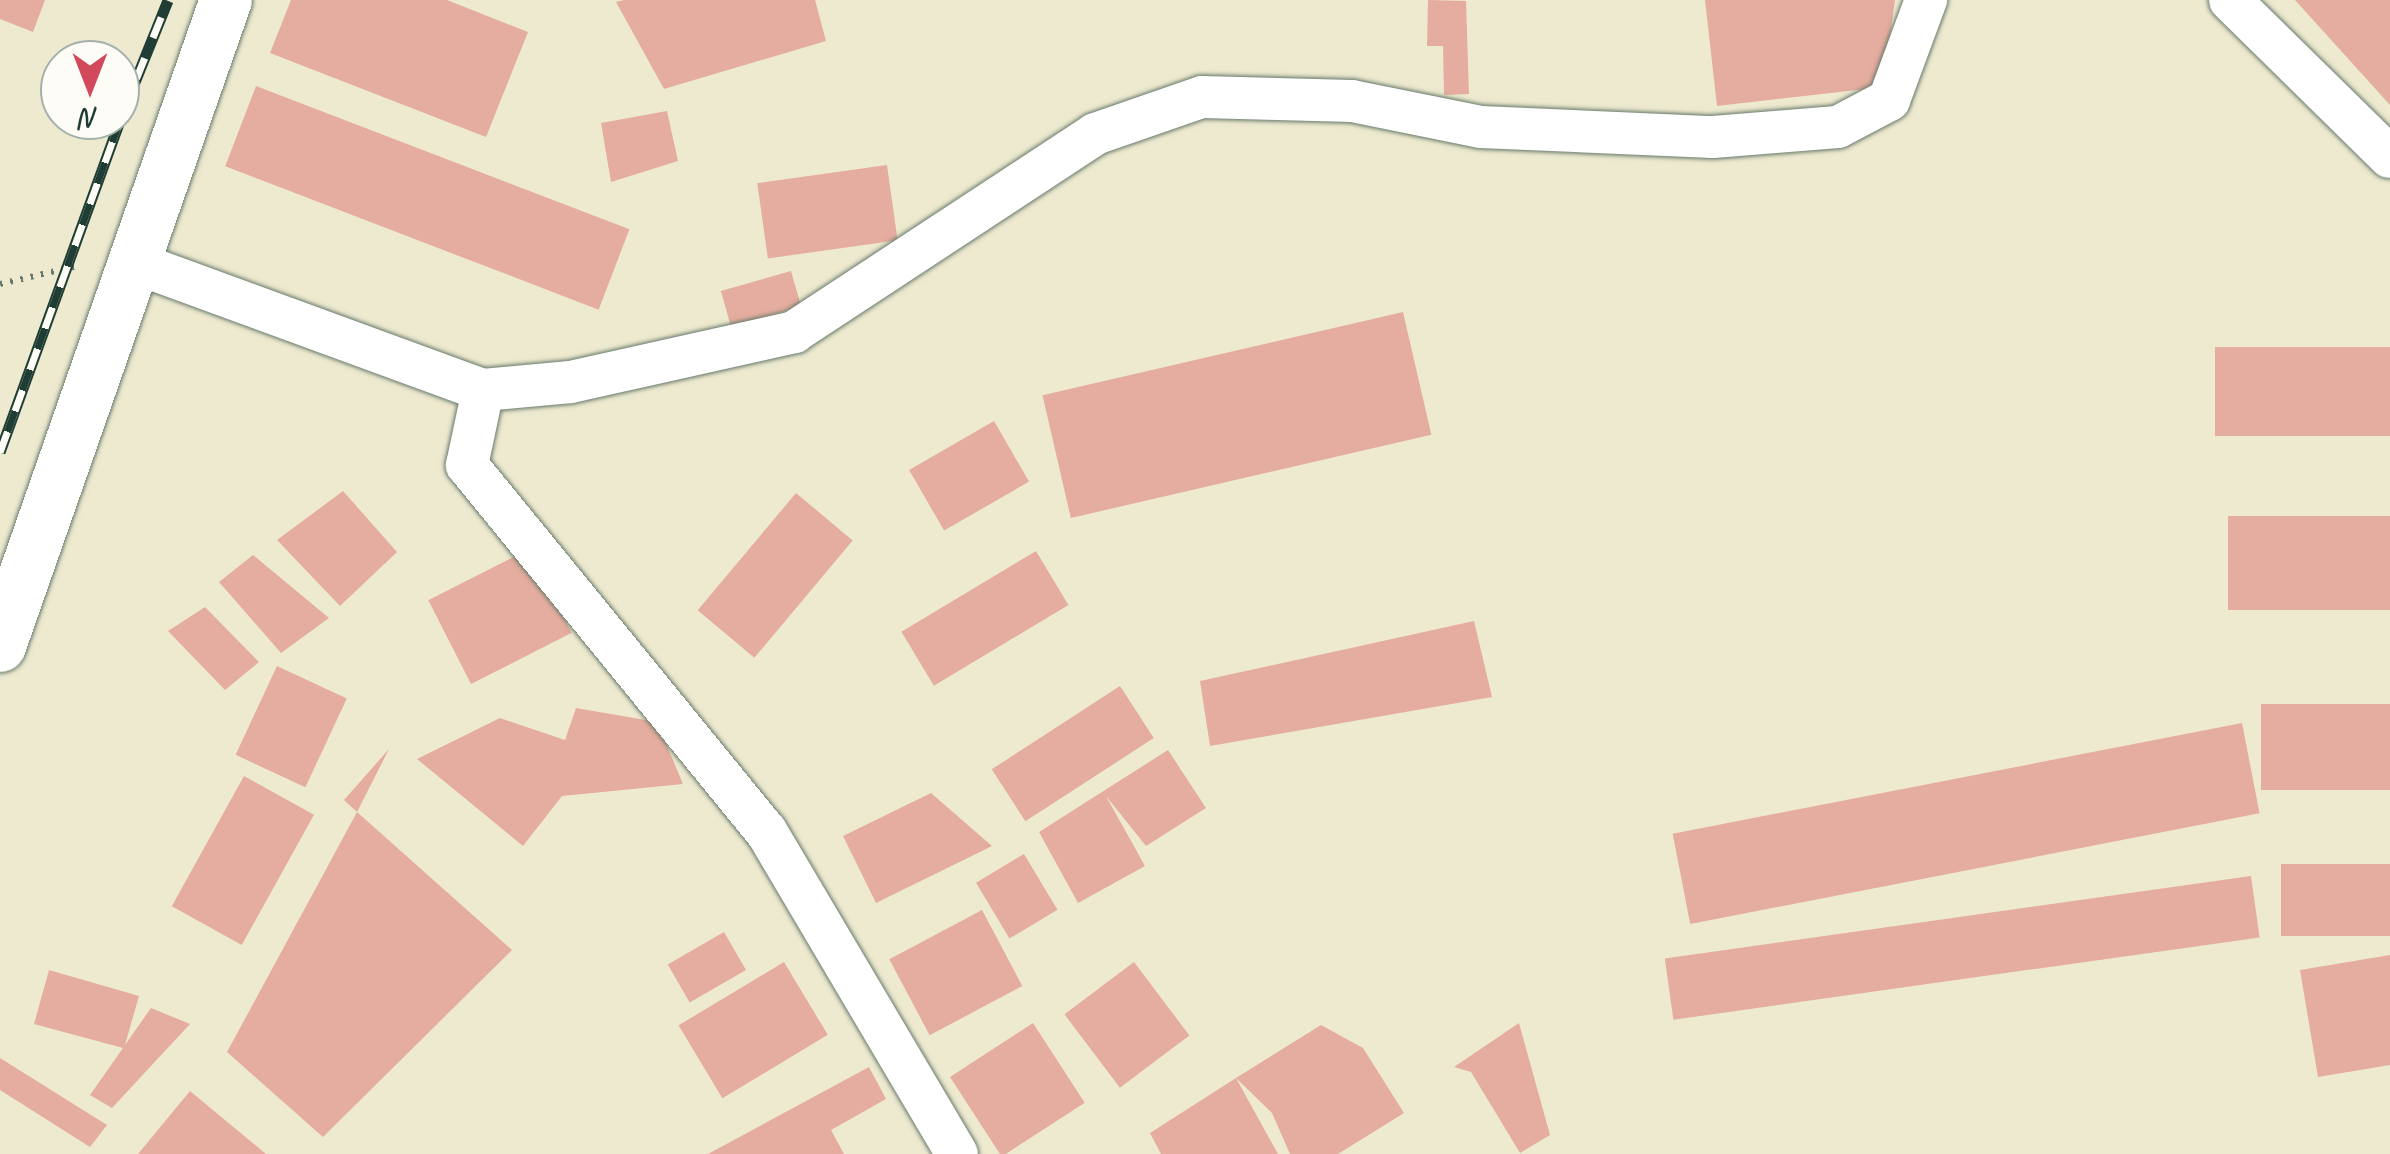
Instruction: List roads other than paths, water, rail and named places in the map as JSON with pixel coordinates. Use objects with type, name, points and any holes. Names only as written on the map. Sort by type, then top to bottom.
[{"type":"street","points":[[0,646],[226,0]]},
{"type":"street","points":[[133,262],[484,390],[571,382],[794,332],[1095,134],[1202,96],[1352,101],[1500,128],[1713,137],[1838,127],[1889,100],[1926,0]]},
{"type":"street","points":[[2230,0],[2390,157]]},
{"type":"street","points":[[484,390],[467,465],[766,831],[957,1154]]},
{"type":"railway","points":[[140,69],[168,0]]},
{"type":"railway","points":[[0,452],[113,140]]}]
